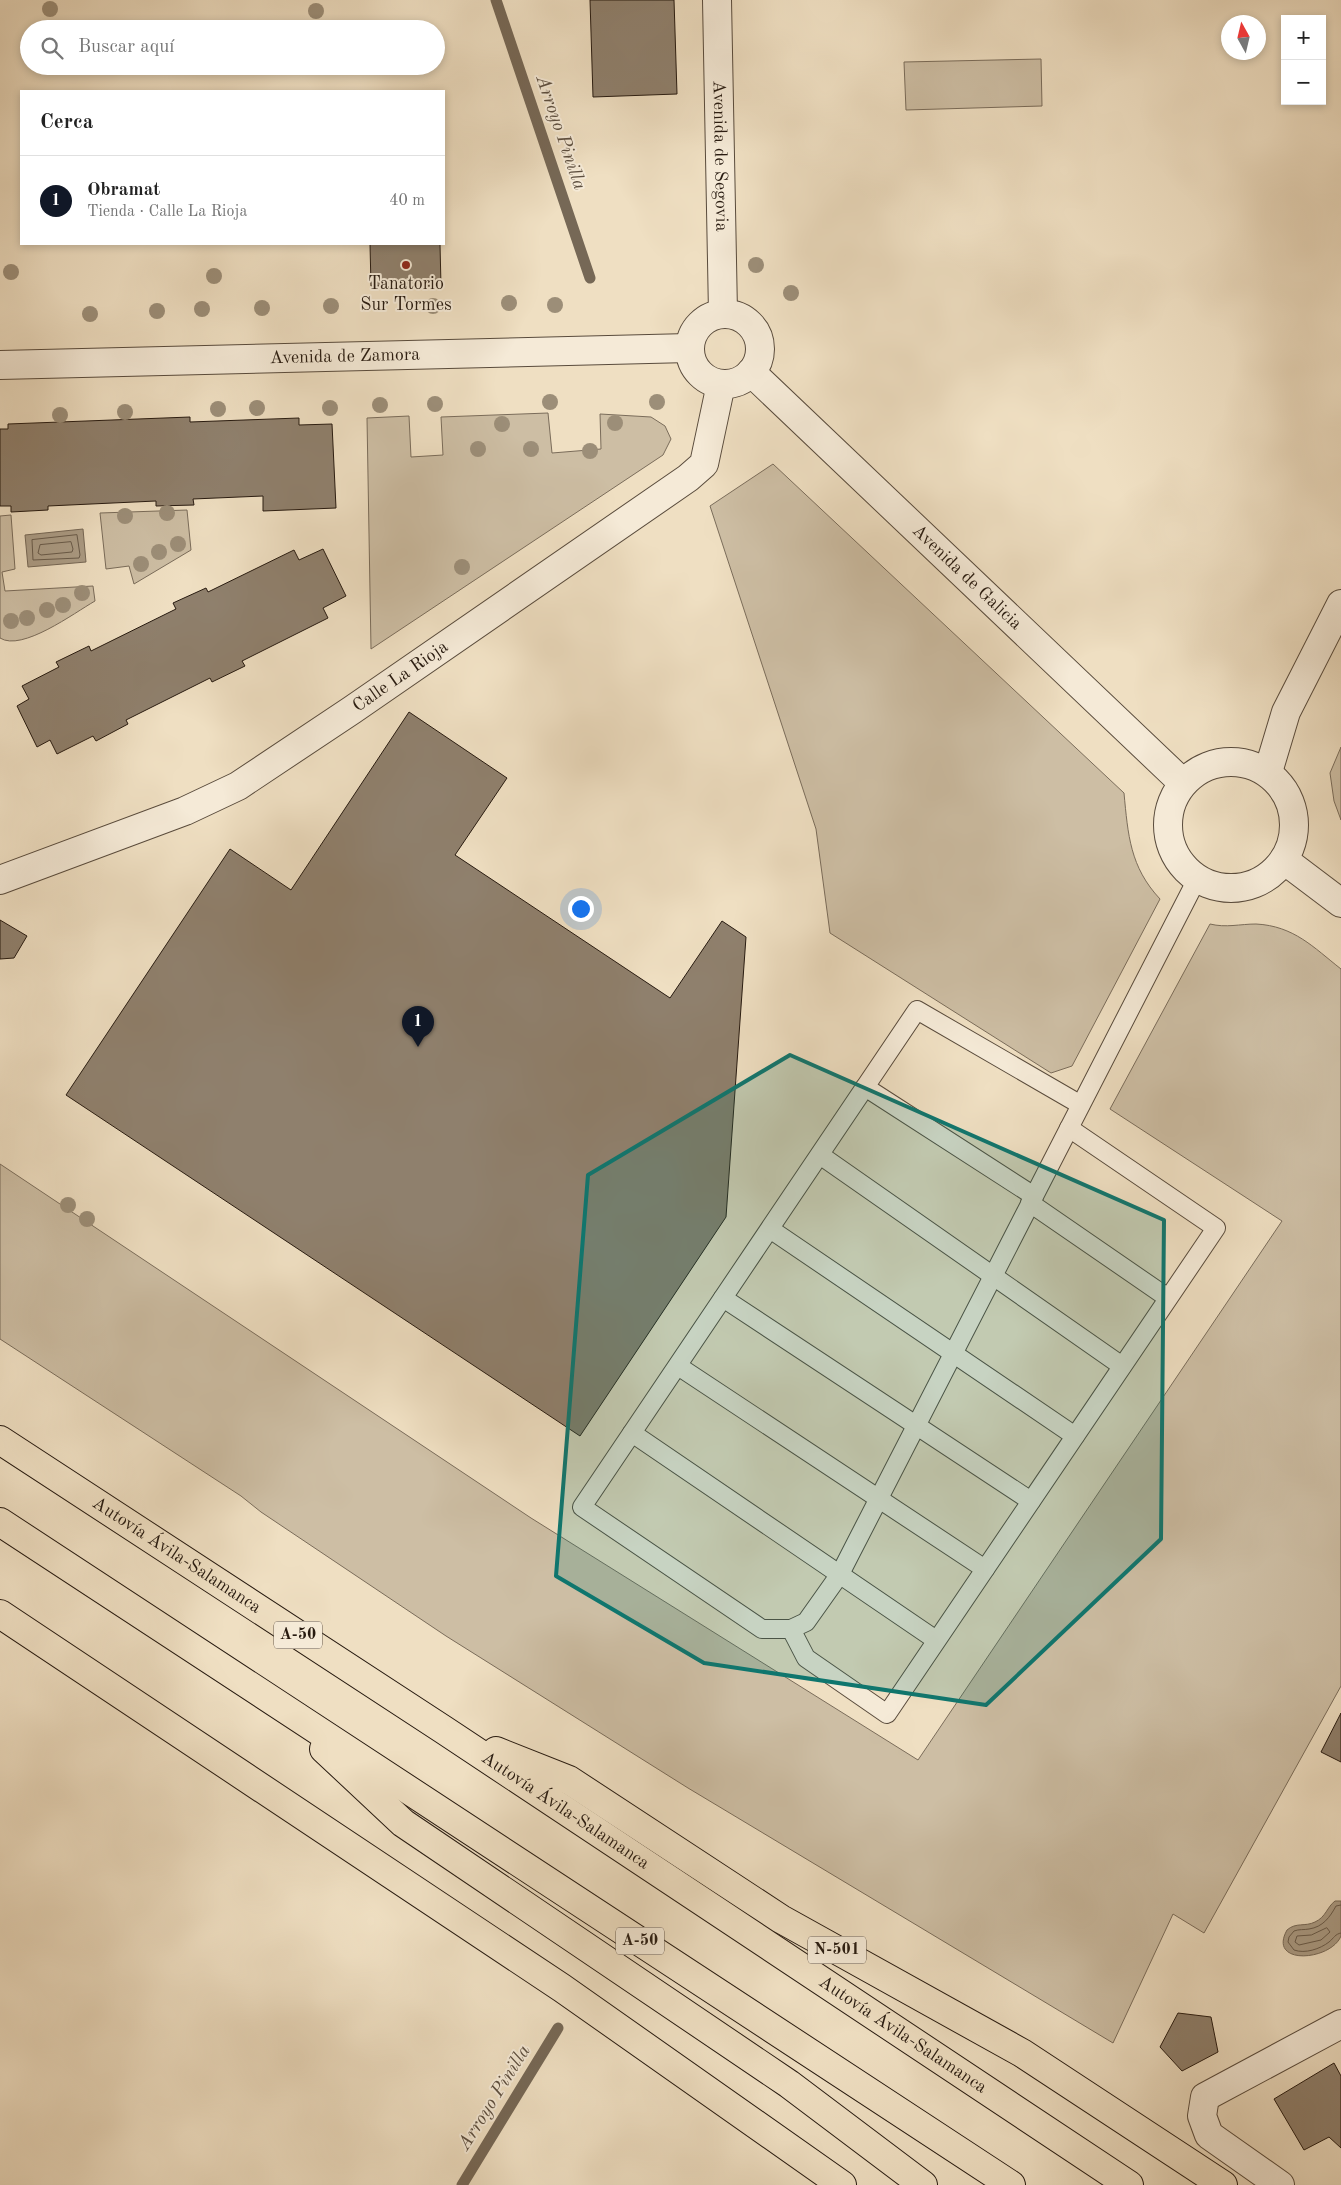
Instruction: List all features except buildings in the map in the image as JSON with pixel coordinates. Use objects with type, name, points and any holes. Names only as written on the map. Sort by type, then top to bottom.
[{"type":"highway","name":"Autovía Ávila-Salamanca","points":[[0,1440],[444,1730],[1129,2185]]},
{"type":"highway","name":"A-50","points":[[0,1522],[1012,2185]]},
{"type":"highway","points":[[0,1614],[562,1988],[842,2185]]},
{"type":"highway","points":[[268,1697],[403,1823],[789,2084],[923,2185]]},
{"type":"highway","name":"N-501","points":[[444,1730],[569,1780],[781,1919],[1022,2053],[1223,2185]]},
{"type":"street","name":"Avenida de Segovia","points":[[717,0],[723,313]]},
{"type":"street","points":[[723,313],[743,318],[757,333],[760,354],[751,372],[737,382],[721,384],[709,380],[698,372],[689,348],[694,330],[707,318],[723,313]]},
{"type":"street","name":"Avenida de Zamora","points":[[0,365],[580,349],[689,348]]},
{"type":"street","name":"Avenida de Galicia","points":[[751,372],[1183,783]]},
{"type":"street","name":"Calle La Rioja","points":[[0,880],[185,812],[238,786],[352,710],[688,478],[704,464],[721,384]]},
{"type":"street","points":[[1268,772],[1286,712],[1341,604]]},
{"type":"street","points":[[1232,761],[1251,764],[1268,772],[1282,786],[1292,803],[1295,822],[1292,842],[1284,860],[1271,875],[1254,884],[1235,888],[1216,887],[1197,879],[1181,864],[1170,845],[1167,824],[1171,802],[1183,783],[1197,771],[1214,763],[1232,761]]},
{"type":"street","points":[[1284,860],[1341,903]]},
{"type":"street","points":[[1280,2185],[1209,2135],[1202,2116],[1205,2097],[1341,2024]]},
{"type":"lane","points":[[1081,1105],[917,1010],[582,1507],[762,1629],[791,1629],[806,1622],[840,1574],[917,1426],[1197,879]]},
{"type":"lane","points":[[866,1087],[1032,1200],[1168,1298]]},
{"type":"lane","points":[[791,1629],[806,1658],[887,1714],[1216,1228],[1069,1128]]},
{"type":"lane","points":[[820,1155],[1122,1366]]},
{"type":"lane","points":[[770,1229],[1075,1436]]},
{"type":"lane","points":[[723,1298],[1031,1501]]},
{"type":"lane","points":[[678,1366],[985,1569]]},
{"type":"lane","points":[[632,1433],[936,1640]]},
{"type":"highlighted area","points":[[790,1055],[1164,1220],[1161,1539],[986,1705],[704,1663],[556,1576],[588,1175]]},
{"type":"shaded area","points":[[1041,59],[1042,106],[906,110],[904,62]]},
{"type":"shaded area","points":[[548,413],[552,453],[601,449],[600,414],[651,417],[665,426],[671,439],[663,455],[371,649],[367,418],[409,416],[411,457],[443,455],[441,417]]},
{"type":"shaded area","points":[[773,464],[1124,793],[1129,837],[1136,862],[1142,875],[1160,899],[1072,1066],[1051,1073],[830,933],[816,829],[710,506]]},
{"type":"shaded area","points":[[187,510],[191,550],[134,584],[129,566],[106,569],[100,513]]},
{"type":"shaded area","points":[[11,515],[15,569],[2,572],[5,591],[93,586],[95,601],[62,622],[34,636],[10,641],[0,638],[0,516]]},
{"type":"shaded area","points":[[1341,747],[1341,820],[1334,801],[1330,773]]},
{"type":"shaded area","points":[[1210,924],[1227,926],[1256,924],[1281,929],[1302,939],[1341,969],[1341,1686],[1204,1933],[1173,1914],[1113,2043],[688,1788],[446,1636],[261,1512],[241,1496],[0,1339],[0,1164],[531,1518],[918,1760],[1282,1221],[1110,1109]]},
{"type":"water","points":[[83,529],[86,562],[28,567],[25,535]]},
{"type":"water","points":[[1335,1901],[1341,1901],[1341,1936],[1335,1944],[1326,1951],[1314,1955],[1303,1956],[1286,1950],[1283,1942],[1287,1930],[1294,1926],[1319,1920]]},
{"type":"waterway","name":"Arroyo Pinilla","points":[[496,0],[590,278]]},
{"type":"waterway","name":"Arroyo Pinilla","points":[[462,2185],[558,2028]]},
{"type":"place","name":"Tanatorio Sur Tormes","points":[[406,265]]},
{"type":"place","name":"Obramat","points":[[418,1047]]}]
